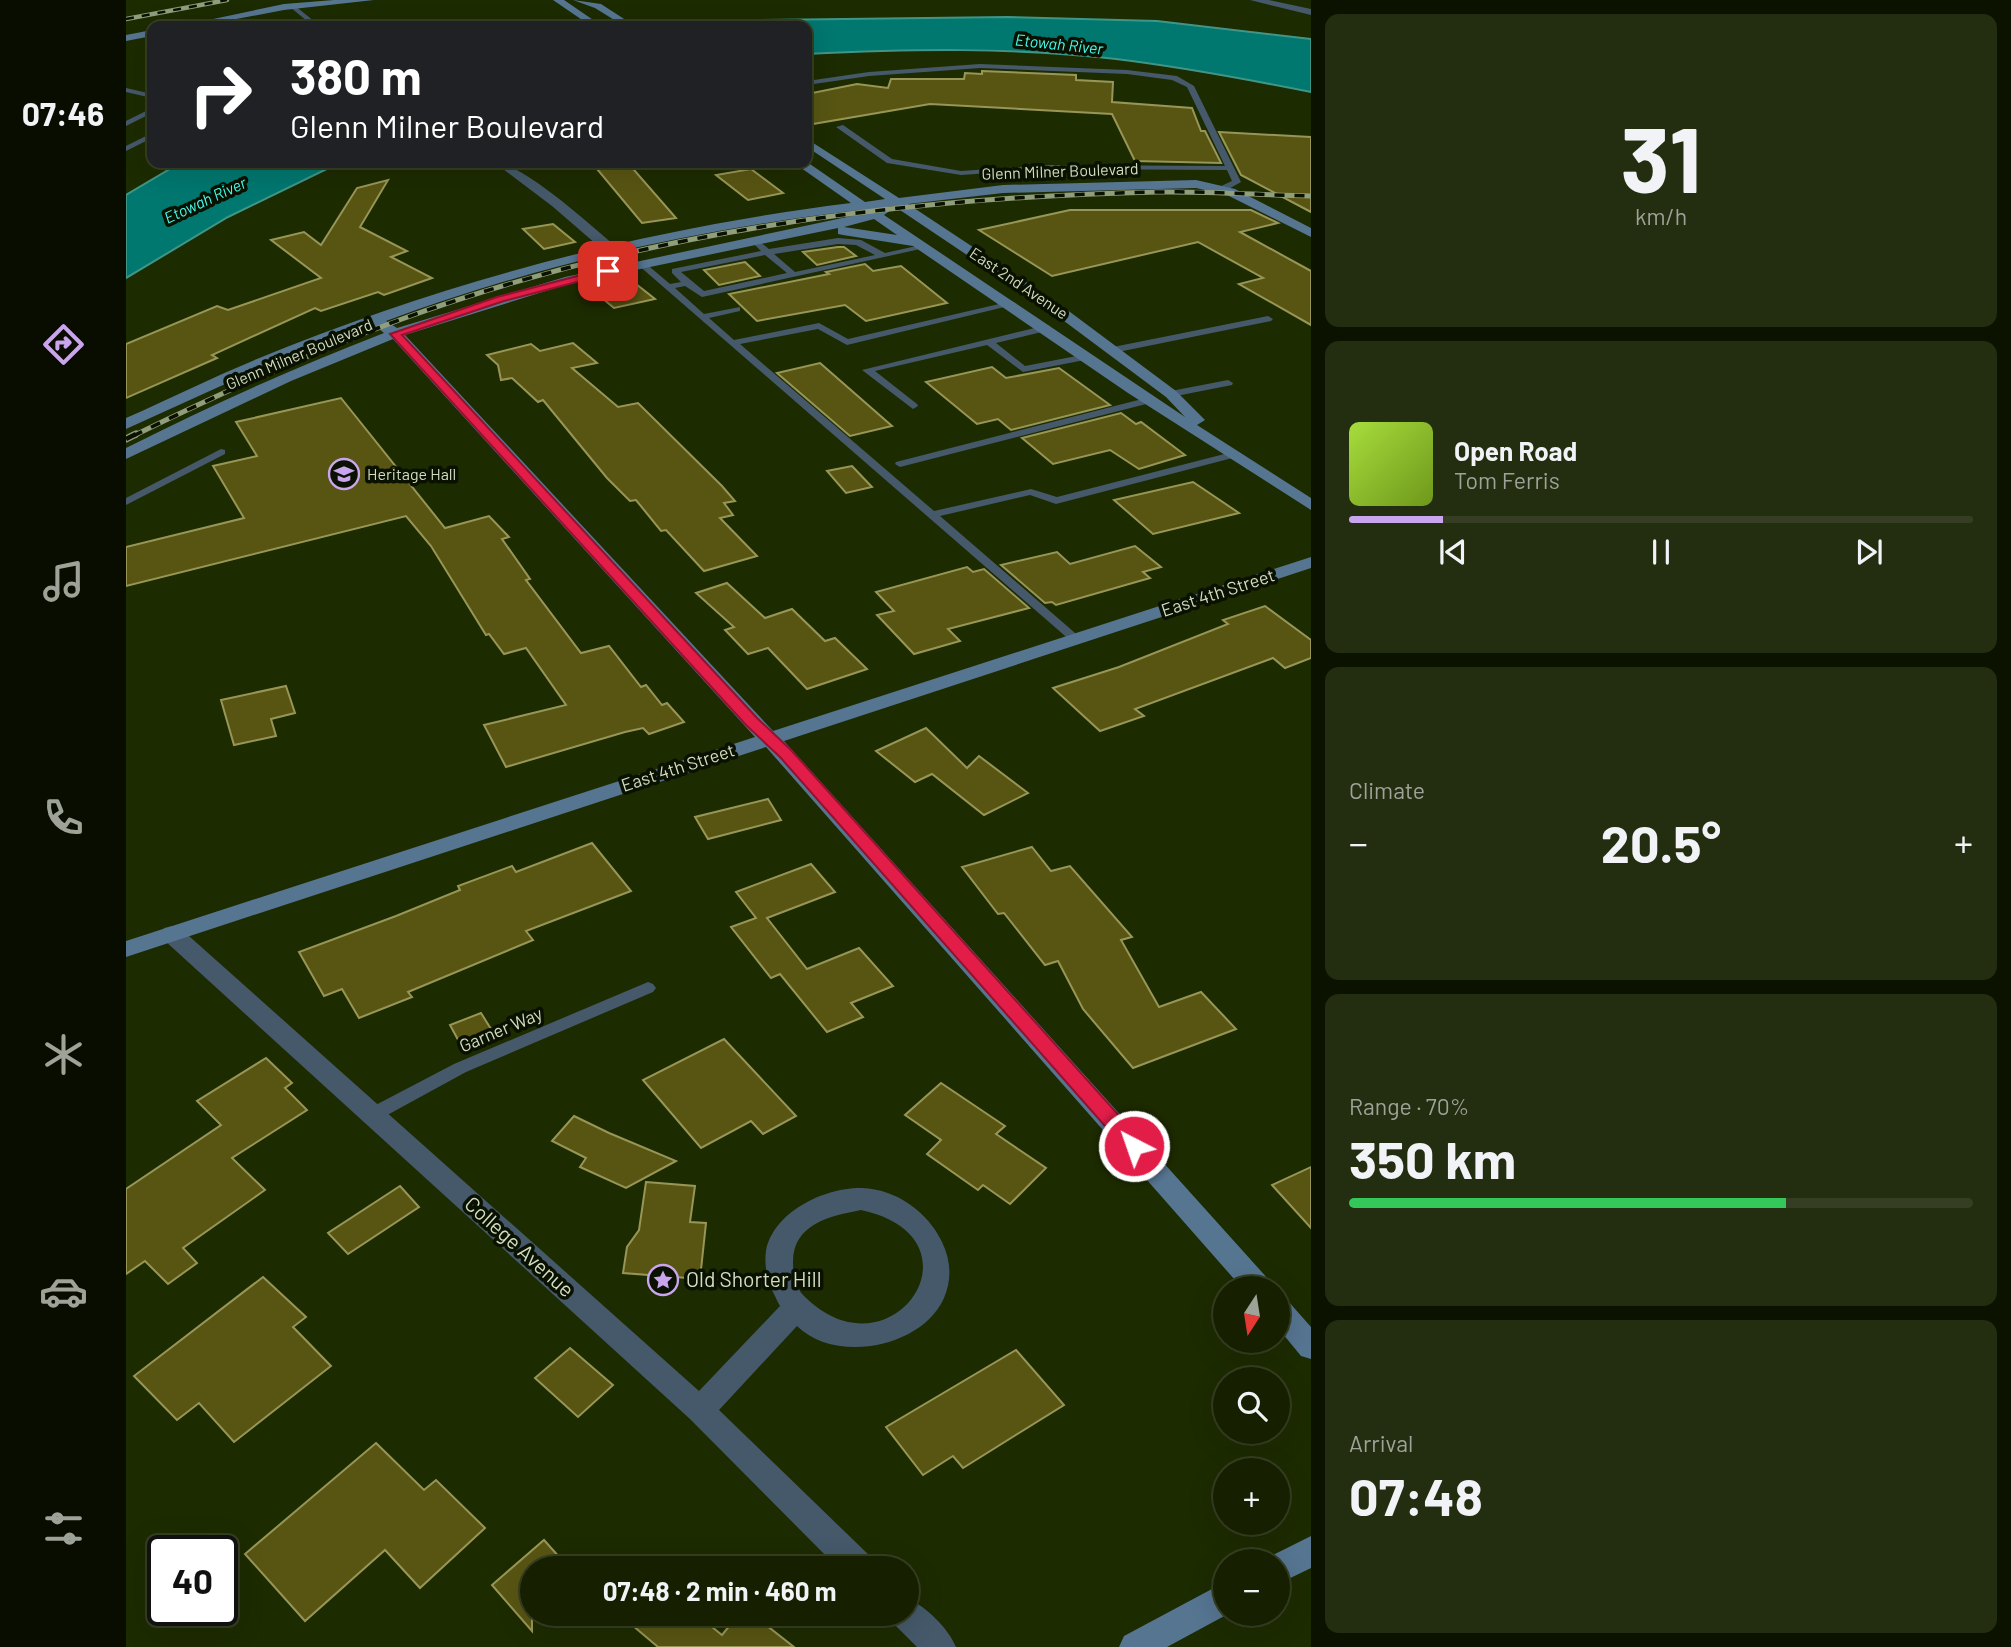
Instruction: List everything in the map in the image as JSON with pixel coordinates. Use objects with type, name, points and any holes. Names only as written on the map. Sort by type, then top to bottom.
[{"type":"street","points":[[212,21],[292,6],[369,0]]},
{"type":"street","points":[[558,0],[589,21]]},
{"type":"street","points":[[578,0],[598,6],[621,21]]},
{"type":"street","points":[[1255,0],[1311,12]]},
{"type":"street","points":[[126,38],[147,34]]},
{"type":"street","name":"East 2nd Avenue","points":[[812,145],[1113,350],[1171,394],[1218,442]]},
{"type":"street","points":[[508,168],[635,265]]},
{"type":"street","points":[[777,216],[806,205],[818,194],[817,186],[793,168]]},
{"type":"street","name":"East 2nd Avenue","points":[[808,168],[1150,400],[1237,454],[1311,505]]},
{"type":"street","points":[[853,172],[902,186],[937,188],[1058,180],[1114,185]]},
{"type":"street","name":"Glenn Milner Boulevard","points":[[126,424],[262,362],[375,319],[503,278],[611,249],[777,216],[871,210],[899,203],[992,190],[1196,184],[1222,189],[1311,233]]},
{"type":"street","name":"Glenn Milner Boulevard","points":[[126,454],[273,382],[395,334],[526,292],[635,265],[861,220],[871,210]]},
{"type":"street","points":[[754,240],[858,231],[884,235],[928,251]]},
{"type":"street","points":[[375,319],[395,334],[769,738],[982,973],[1248,1276]]},
{"type":"street","name":"East 4th Street","points":[[126,949],[1311,562]]},
{"type":"street","name":"College Avenue","points":[[172,933],[700,1410],[847,1556]]},
{"type":"street","points":[[861,1199],[901,1212],[921,1228],[936,1256],[937,1282],[929,1303],[911,1321],[892,1330],[863,1335],[832,1330],[796,1308],[782,1287],[776,1263],[779,1246],[790,1226],[809,1210],[833,1201],[861,1199]]},
{"type":"street","points":[[700,1410],[796,1308]]},
{"type":"street","points":[[1290,1323],[1311,1347]]},
{"type":"street","points":[[1290,1562],[1311,1551]]},
{"type":"street","points":[[1135,1647],[1213,1605]]},
{"type":"street","points":[[918,1626],[940,1647]]},
{"type":"lane","points":[[292,6],[311,21]]},
{"type":"lane","points":[[812,82],[869,74],[980,66],[1127,72],[1174,78],[1190,86],[1237,182],[1222,189]]},
{"type":"lane","points":[[126,90],[147,95]]},
{"type":"lane","points":[[126,100],[139,93]]},
{"type":"lane","points":[[126,124],[147,113]]},
{"type":"lane","points":[[840,127],[890,161],[961,173],[1048,167],[1230,168]]},
{"type":"lane","points":[[126,149],[147,138]]},
{"type":"lane","points":[[1187,168],[1196,184]]},
{"type":"lane","points":[[754,240],[794,275]]},
{"type":"lane","points":[[884,256],[858,242],[838,241],[675,271],[702,295],[884,256],[928,251]]},
{"type":"lane","points":[[635,265],[667,287],[1076,639]]},
{"type":"lane","points":[[667,287],[687,283]]},
{"type":"lane","points":[[732,343],[819,326],[847,342],[1012,304]]},
{"type":"lane","points":[[702,317],[737,309]]},
{"type":"lane","points":[[1113,350],[1268,319]]},
{"type":"lane","points":[[914,406],[867,370],[1047,328]]},
{"type":"lane","points":[[988,341],[1023,369],[1087,357]]},
{"type":"lane","points":[[1171,394],[1228,383]]},
{"type":"lane","points":[[900,464],[1150,400]]},
{"type":"lane","points":[[126,502],[221,452]]},
{"type":"lane","points":[[932,515],[1031,492],[1056,501],[1237,454]]},
{"type":"lane","name":"Garner Way","points":[[374,1114],[460,1068],[648,988]]},
{"type":"water","name":"Etowah River","points":[[1008,17],[1157,21],[1311,39],[1311,92],[1116,59],[1039,52],[962,50],[812,54],[812,21],[680,21]]},
{"type":"water","name":"Etowah River","points":[[172,168],[329,168],[228,217],[126,278],[126,195]]},
{"type":"building","points":[[982,71],[1076,75],[1076,80],[1113,82],[1112,102],[1192,108],[1201,131],[1205,131],[1221,163],[1135,161],[1112,114],[930,104],[812,124],[812,93],[857,84],[888,88],[891,79],[964,79],[965,73],[982,74]]},
{"type":"building","points":[[1219,132],[1311,137],[1311,212],[1241,175]]},
{"type":"building","points":[[596,168],[632,168],[676,218],[642,223]]},
{"type":"building","points":[[751,169],[783,193],[748,200],[716,175]]},
{"type":"building","points":[[388,180],[360,227],[407,251],[391,257],[432,278],[384,295],[378,292],[321,311],[315,308],[212,355],[217,358],[126,398],[126,344],[217,306],[228,310],[321,278],[271,240],[304,232],[321,245],[357,188]]},
{"type":"building","points":[[1070,210],[1251,210],[1278,223],[1240,232],[1311,271],[1311,325],[1239,284],[1263,278],[1198,242],[1052,276],[979,230]]},
{"type":"building","points":[[553,224],[575,242],[544,249],[523,229]]},
{"type":"building","points":[[844,247],[856,256],[817,265],[803,252]]},
{"type":"building","points":[[745,262],[760,276],[719,285],[704,270]]},
{"type":"building","points":[[865,264],[873,271],[901,266],[947,303],[866,321],[845,305],[757,321],[729,294],[829,274],[826,272]]},
{"type":"building","points":[[631,280],[655,299],[614,308],[591,289]]},
{"type":"building","points":[[573,343],[597,363],[572,368],[618,407],[638,403],[735,501],[724,503],[733,515],[720,518],[757,556],[704,571],[666,530],[661,531],[636,500],[630,501],[607,478],[543,400],[538,402],[512,378],[501,380],[498,365],[487,355],[531,344],[540,351]]},
{"type":"building","points":[[820,363],[892,426],[850,436],[777,373]]},
{"type":"building","points":[[992,367],[1006,378],[1059,368],[1110,405],[1011,430],[998,419],[977,424],[926,382]]},
{"type":"building","points":[[341,398],[445,528],[489,516],[509,537],[502,539],[530,579],[526,580],[581,653],[609,646],[641,687],[646,685],[662,705],[667,703],[684,722],[649,734],[643,728],[625,732],[506,767],[484,725],[566,705],[526,648],[504,654],[489,634],[486,635],[431,546],[406,516],[126,586],[126,547],[244,518],[213,466],[257,456],[236,422]]},
{"type":"building","points":[[1121,413],[1136,424],[1141,422],[1185,455],[1139,469],[1110,450],[1053,464],[1022,438]]},
{"type":"building","points":[[852,466],[872,487],[846,493],[827,471]]},
{"type":"building","points":[[1193,482],[1239,513],[1153,534],[1114,500]]},
{"type":"building","points":[[1135,546],[1161,567],[1143,572],[1150,578],[1056,605],[1052,602],[1045,603],[1001,565],[1057,552],[1070,564]]},
{"type":"building","points":[[967,567],[973,572],[984,569],[1029,608],[948,629],[960,641],[914,654],[877,615],[894,611],[876,592]]},
{"type":"building","points":[[727,583],[765,618],[792,609],[825,641],[835,638],[867,669],[807,689],[768,648],[748,654],[725,630],[734,627],[696,593]]},
{"type":"building","points":[[1265,606],[1311,640],[1311,658],[1285,668],[1273,658],[1135,709],[1144,716],[1100,731],[1053,688],[1119,667],[1228,624],[1223,620]]},
{"type":"building","points":[[286,686],[295,713],[271,719],[276,736],[234,745],[221,700]]},
{"type":"building","points":[[926,728],[967,768],[979,756],[1028,793],[984,815],[932,774],[915,782],[876,751]]},
{"type":"building","points":[[768,799],[781,820],[708,839],[695,817]]},
{"type":"building","points":[[592,843],[631,891],[526,931],[533,940],[408,992],[412,997],[359,1018],[342,989],[324,996],[299,952],[460,890],[458,886],[512,866],[516,872]]},
{"type":"building","points":[[1032,847],[1051,871],[1070,866],[1132,937],[1121,940],[1159,1007],[1201,992],[1236,1029],[1133,1068],[1083,1009],[1058,961],[1045,965],[1004,913],[998,914],[962,867]]},
{"type":"building","points":[[811,864],[835,892],[767,918],[807,969],[859,948],[893,986],[851,1003],[863,1017],[827,1032],[780,974],[771,978],[731,927],[756,918],[736,892]]},
{"type":"building","points":[[481,1013],[496,1037],[463,1049],[450,1025]]},
{"type":"building","points":[[724,1039],[796,1116],[763,1134],[751,1121],[701,1148],[643,1080]]},
{"type":"building","points":[[266,1058],[292,1083],[285,1088],[307,1110],[232,1158],[265,1190],[183,1248],[197,1263],[168,1284],[145,1261],[126,1274],[126,1189],[221,1125],[197,1101]]},
{"type":"building","points":[[941,1083],[1005,1126],[996,1134],[1046,1168],[1010,1204],[983,1185],[978,1190],[927,1154],[941,1140],[905,1115]]},
{"type":"building","points":[[574,1116],[676,1161],[626,1188],[580,1167],[586,1158],[552,1141]]},
{"type":"building","points":[[1311,1167],[1311,1228],[1272,1185]]},
{"type":"building","points":[[646,1182],[695,1186],[690,1222],[706,1223],[700,1279],[623,1273],[627,1247],[639,1230]]},
{"type":"building","points":[[400,1186],[419,1207],[348,1254],[328,1233]]},
{"type":"building","points":[[263,1277],[306,1317],[293,1327],[331,1366],[234,1442],[199,1403],[177,1420],[134,1376]]},
{"type":"building","points":[[570,1348],[613,1385],[578,1417],[535,1378]]},
{"type":"building","points":[[1016,1350],[1064,1405],[963,1468],[953,1456],[923,1475],[886,1427]]},
{"type":"building","points":[[376,1443],[424,1490],[436,1480],[485,1528],[420,1588],[385,1550],[305,1621],[245,1554]]},
{"type":"building","points":[[544,1540],[558,1556],[526,1556]]},
{"type":"building","points":[[520,1561],[520,1617],[492,1585]]},
{"type":"building","points":[[633,1626],[711,1626],[722,1635],[729,1626],[767,1626],[794,1647],[658,1647]]},
{"type":"railway","points":[[126,19],[227,0]]},
{"type":"railway","points":[[133,436],[266,374],[402,319],[493,289],[586,263],[680,242],[870,211],[1062,195],[1158,192],[1311,196]]},
{"type":"railway","points":[[126,439],[136,434]]},
{"type":"place","name":"Heritage Hall","points":[[344,474]]},
{"type":"place","name":"Old Shorter Hill","points":[[663,1280]]},
{"type":"route","points":[[608,271],[500,299],[395,334],[406,342],[751,722],[785,753],[1134,1146]]}]
